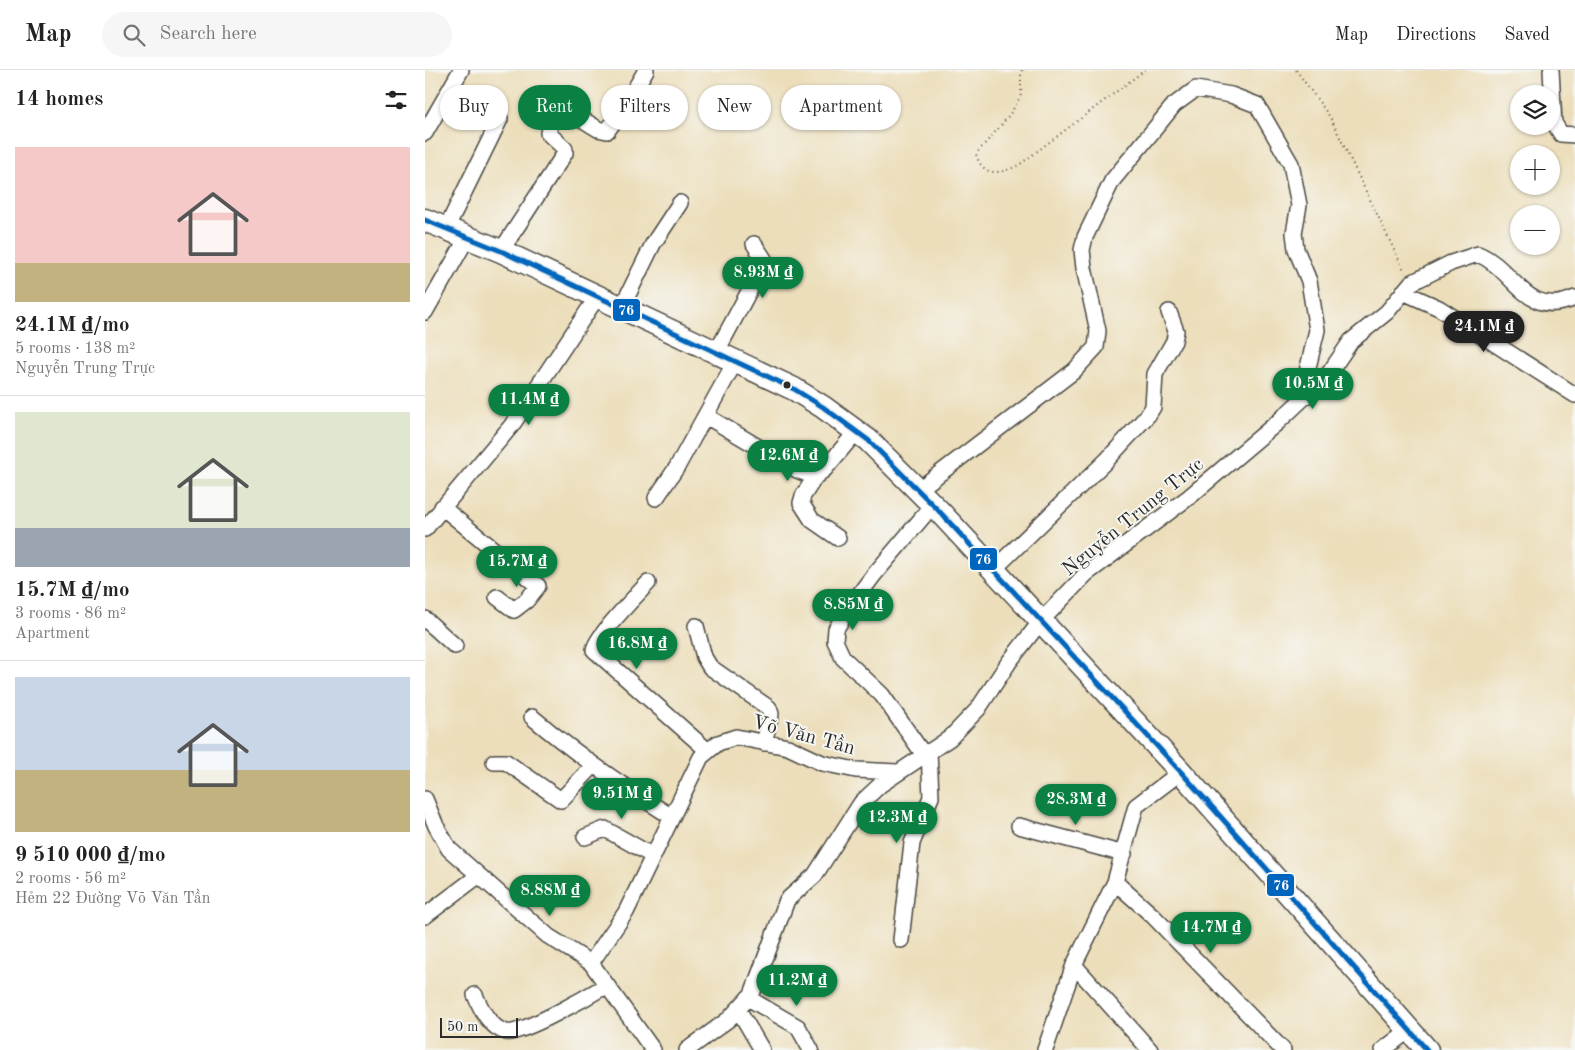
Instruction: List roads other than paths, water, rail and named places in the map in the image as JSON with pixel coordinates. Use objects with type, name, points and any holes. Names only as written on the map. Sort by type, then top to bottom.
[{"type":"highway","points":[[425,220],[501,251],[597,298],[794,389],[823,407],[868,440],[926,498],[1181,772],[1427,1050]]},
{"type":"street","points":[[425,134],[461,70]]},
{"type":"street","points":[[501,251],[565,153],[565,149],[548,133],[550,124],[559,112],[567,110],[598,129],[607,131],[622,111],[646,70]]},
{"type":"street","points":[[1551,70],[1554,123],[1561,134],[1575,135]]},
{"type":"street","points":[[901,940],[912,843],[931,797],[926,753],[883,695],[843,658],[835,641],[836,629],[926,498],[1074,372],[1096,347],[1098,331],[1082,250],[1085,237],[1113,181],[1173,106],[1196,89],[1231,95],[1257,105],[1291,164],[1299,205],[1294,233],[1296,249],[1309,281],[1317,330],[1300,401]]},
{"type":"street","points":[[446,229],[495,130]]},
{"type":"street","points":[[621,309],[653,244],[680,203]]},
{"type":"street","points":[[425,312],[467,238]]},
{"type":"street","points":[[656,498],[677,467],[706,416],[726,358],[763,267],[764,259],[755,244]]},
{"type":"street","name":"Nguyễn Trung Trực","points":[[687,1050],[729,1019],[743,1004],[762,971],[787,900],[815,874],[861,803],[880,784],[950,738],[978,708],[1009,662],[1041,621],[1086,574],[1189,497],[1300,401],[1328,375],[1351,341],[1387,312],[1407,288],[1451,263],[1478,254],[1491,260],[1527,296],[1543,304],[1575,298]]},
{"type":"street","points":[[1407,288],[1575,395]]},
{"type":"street","points":[[425,529],[511,425],[597,298]]},
{"type":"street","points":[[993,570],[1107,460],[1148,415],[1153,407],[1155,374],[1174,341],[1176,331],[1169,312]]},
{"type":"street","points":[[706,416],[797,470],[815,478]]},
{"type":"street","points":[[838,538],[812,520],[801,503],[803,496],[815,478],[856,432]]},
{"type":"street","points":[[442,507],[538,586],[514,610],[497,597]]},
{"type":"street","points":[[648,582],[610,625],[594,646],[594,650],[708,751]]},
{"type":"street","points":[[425,620],[455,646]]},
{"type":"street","points":[[696,626],[704,657],[710,667],[769,708],[771,714],[764,743]]},
{"type":"street","points":[[532,716],[593,766],[620,785],[672,816]]},
{"type":"street","name":"Võ Văn Tần","points":[[591,963],[626,912],[701,757],[718,743],[736,737],[788,747],[822,763],[856,770],[897,772]]},
{"type":"street","points":[[494,762],[506,762],[561,800],[593,766]]},
{"type":"street","points":[[1045,1050],[1074,965],[1115,882],[1136,806],[1181,772]]},
{"type":"street","points":[[425,799],[436,826],[449,849],[548,936],[591,963],[653,1050]]},
{"type":"street","points":[[1019,826],[1124,854]]},
{"type":"street","points":[[585,837],[605,829],[653,856]]},
{"type":"street","points":[[425,916],[478,876]]},
{"type":"street","points":[[1115,882],[1153,916],[1283,1050]]},
{"type":"street","points":[[1074,965],[1150,1050]]},
{"type":"street","points":[[475,995],[490,1021],[502,1031],[509,1033],[527,1028],[562,1011],[607,985]]},
{"type":"street","points":[[743,1004],[762,1050]]},
{"type":"street","points":[[743,1004],[797,1026],[811,1050]]},
{"type":"street","points":[[1383,1050],[1409,1030]]}]
